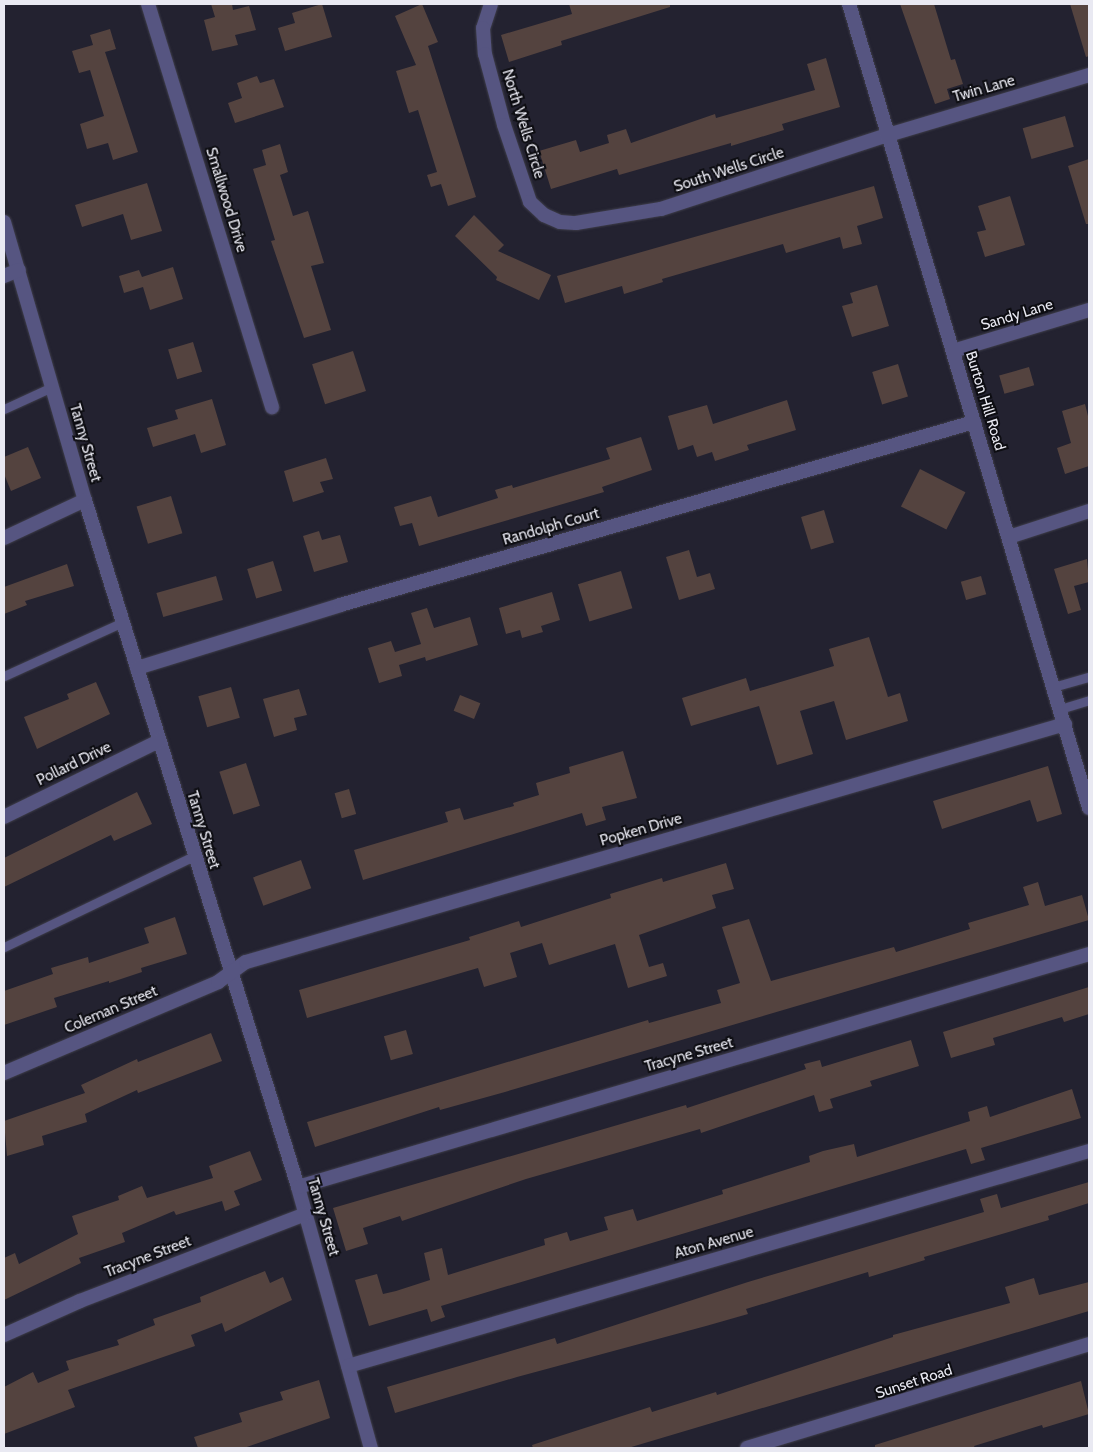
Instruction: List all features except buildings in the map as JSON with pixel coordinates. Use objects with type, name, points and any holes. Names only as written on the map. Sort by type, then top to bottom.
[{"type":"street","name":"Smallwood Drive","points":[[148,4],[272,406]]},
{"type":"street","name":"North Wells Circle","points":[[491,4],[483,28],[486,54],[504,125],[530,202],[544,215],[576,223]]},
{"type":"street","name":"Burton Hill Road","points":[[849,4],[1089,808]]},
{"type":"street","name":"Twin Lane","points":[[888,135],[1089,76]]},
{"type":"street","name":"South Wells Circle","points":[[576,223],[661,209],[888,135]]},
{"type":"street","name":"Tanny Street","points":[[4,222],[85,500],[229,974],[298,1187],[372,1448]]},
{"type":"street","points":[[4,276],[19,270]]},
{"type":"street","name":"Sandy Lane","points":[[953,351],[1089,310]]},
{"type":"street","name":"Randolph Court","points":[[137,668],[340,605],[974,422]]},
{"type":"street","points":[[4,538],[85,500]]},
{"type":"street","points":[[1009,537],[1089,511]]},
{"type":"street","name":"Popken Drive","points":[[229,974],[246,962],[1065,724]]},
{"type":"street","name":"Pollard Drive","points":[[4,817],[159,740]]},
{"type":"street","name":"Tracyne Street","points":[[298,1187],[1089,954]]},
{"type":"street","name":"Coleman Street","points":[[4,1073],[218,982],[229,974]]},
{"type":"street","name":"Aton Avenue","points":[[348,1366],[1089,1151]]},
{"type":"street","name":"Tracyne Street","points":[[4,1335],[80,1301],[305,1214]]},
{"type":"street","name":"Sunset Road","points":[[747,1448],[1089,1344]]},
{"type":"lane","points":[[4,409],[52,387]]},
{"type":"lane","points":[[4,676],[123,622]]},
{"type":"lane","points":[[1053,687],[1089,677]]},
{"type":"lane","points":[[1060,709],[1089,700]]},
{"type":"lane","points":[[4,947],[194,856]]}]
